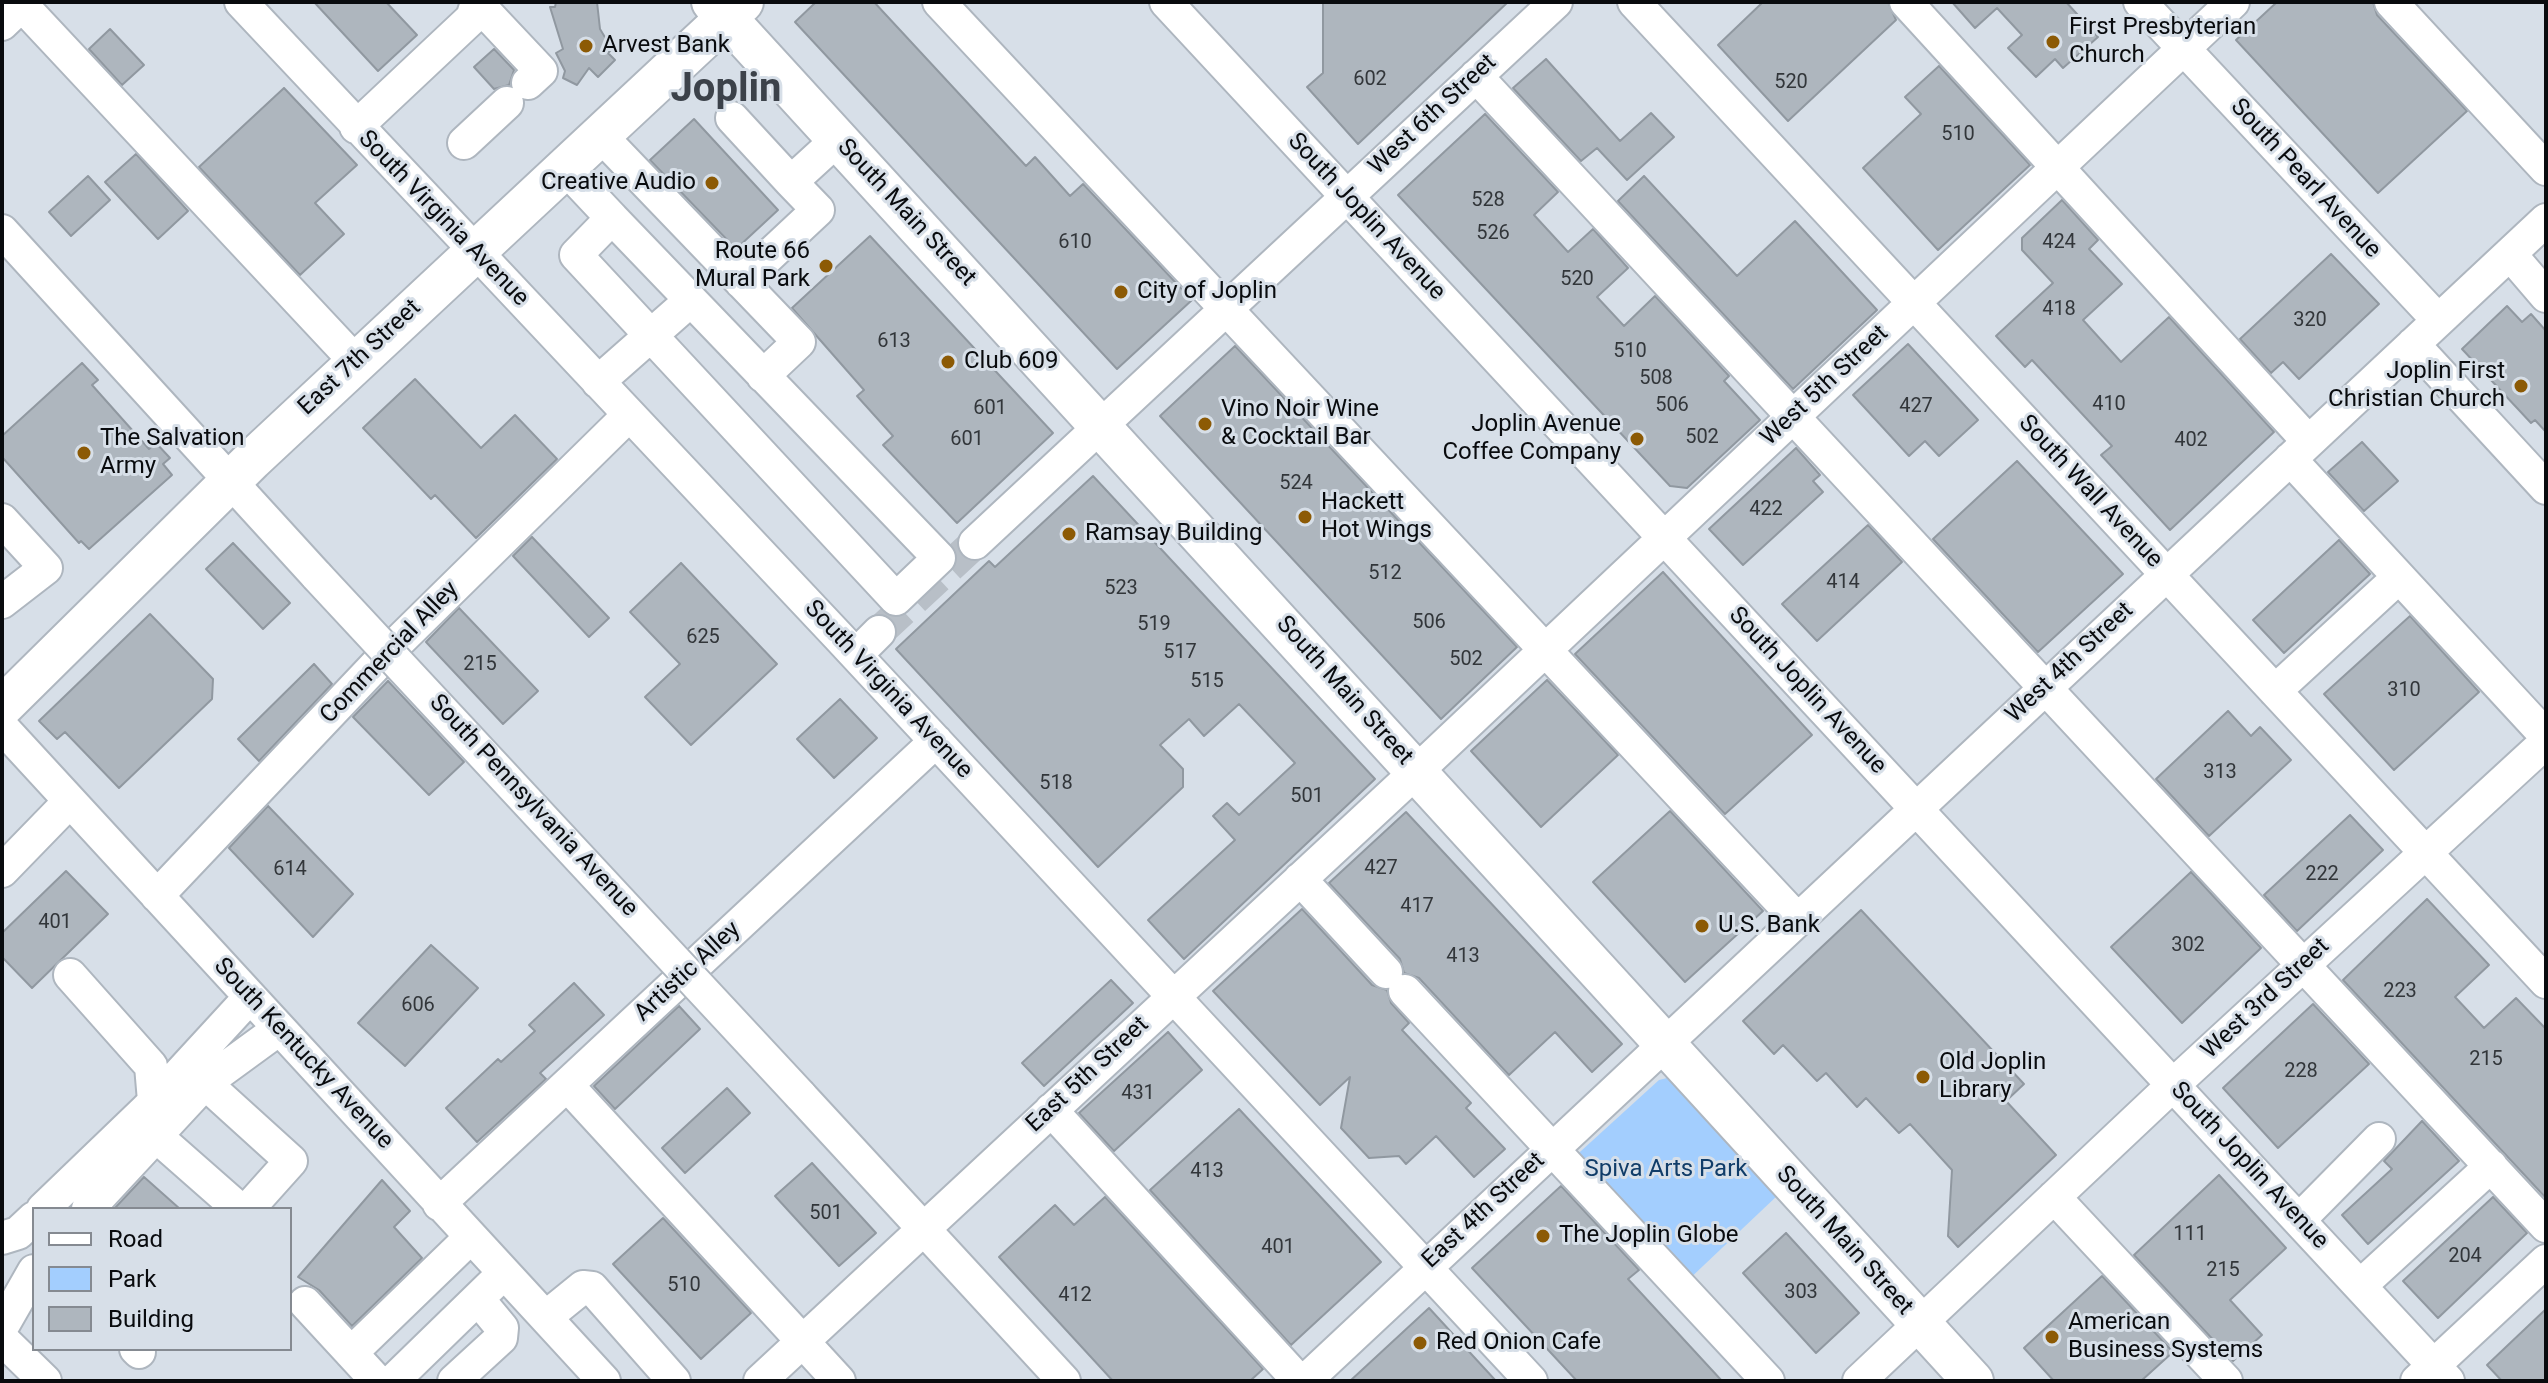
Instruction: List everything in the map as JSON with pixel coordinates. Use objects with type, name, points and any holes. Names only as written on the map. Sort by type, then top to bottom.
[{"type":"main road","name":"East 7th Street","points":[[2,707],[229,482],[600,135],[727,7]]},
{"type":"main road","name":"South Main Street","points":[[727,7],[838,139],[1973,1381]]},
{"type":"street","name":"South Virginia Avenue","points":[[241,2],[856,655],[1531,1381]]},
{"type":"street","points":[[939,2],[1796,918]]},
{"type":"street","name":"South Joplin Avenue","points":[[1166,2],[2360,1286],[2433,1376]]},
{"type":"street","name":"West 6th Street","points":[[975,543],[1556,2]]},
{"type":"street","name":"South Wall Avenue","points":[[1634,2],[2546,982]]},
{"type":"street","points":[[1906,2],[2058,167],[2299,450],[2399,577],[2546,736]]},
{"type":"street","name":"South Pearl Avenue","points":[[2140,2],[2438,320]]},
{"type":"street","name":"West 5th Street","points":[[1417,771],[2233,2]]},
{"type":"street","points":[[2391,2],[2546,169]]},
{"type":"street","points":[[356,127],[472,18],[477,3],[541,71],[464,143]]},
{"type":"street","points":[[17,8],[356,362]]},
{"type":"street","points":[[1476,76],[2546,1226]]},
{"type":"street","points":[[732,118],[818,210],[741,282]]},
{"type":"street","points":[[600,135],[799,342],[763,376]]},
{"type":"street","points":[[791,182],[838,139]]},
{"type":"street","points":[[565,168],[939,558],[896,599],[576,255],[612,218]]},
{"type":"street","name":"West 4th Street","points":[[1664,1041],[2546,220]]},
{"type":"street","name":"South Pennsylvania Avenue","points":[[2,231],[229,482],[551,824],[1064,1381]]},
{"type":"street","points":[[2510,254],[2546,296]]},
{"type":"street","points":[[598,382],[691,300]]},
{"type":"street","points":[[2413,344],[2546,488]]},
{"type":"street","name":"Commercial Alley","points":[[157,896],[393,647],[629,415]]},
{"type":"street","points":[[2,520],[46,568],[2,602]]},
{"type":"street","points":[[2275,691],[2399,577]]},
{"type":"street","points":[[856,655],[879,632]]},
{"type":"street","name":"South Kentucky Avenue","points":[[2,727],[604,1381]]},
{"type":"street","name":"Artistic Alley","points":[[439,1204],[936,741]]},
{"type":"street","name":"West 3rd Street","points":[[1859,1381],[2303,964],[2546,742]]},
{"type":"street","name":"East 5th Street","points":[[760,1381],[1417,771]]},
{"type":"street","points":[[2,871],[70,801]]},
{"type":"street","points":[[1300,879],[1768,1381]]},
{"type":"street","points":[[70,975],[151,1066],[154,1101]]},
{"type":"street","points":[[45,1207],[154,1101],[250,997]]},
{"type":"street","points":[[90,1207],[205,1083],[279,1029]]},
{"type":"street","name":"East 4th Street","points":[[1302,1381],[1664,1041]]},
{"type":"street","points":[[205,1083],[291,1161],[250,1207]]},
{"type":"street","points":[[567,1085],[839,1381]]},
{"type":"street","points":[[1051,1110],[1302,1381]]},
{"type":"street","points":[[156,1136],[237,1207]]},
{"type":"street","points":[[2299,1220],[2379,1139]]},
{"type":"street","points":[[2360,1286],[2491,1166]]},
{"type":"street","points":[[2054,1197],[2226,1381]]},
{"type":"street","points":[[2,1238],[18,1233],[32,1220]]},
{"type":"street","points":[[351,1353],[471,1237]]},
{"type":"street","points":[[2433,1376],[2546,1261]]},
{"type":"street","points":[[393,1381],[504,1273]]},
{"type":"street","points":[[2,1327],[32,1274]]},
{"type":"street","points":[[546,1317],[583,1287],[592,1288],[666,1379]]},
{"type":"street","points":[[454,1381],[501,1338],[502,1328],[478,1299]]},
{"type":"street","points":[[305,1303],[377,1381]]},
{"type":"street","points":[[2,1339],[45,1381]]},
{"type":"green space","name":"Spiva Arts Park","points":[[1667,1078],[1778,1195],[1684,1284],[1570,1161],[1659,1080]]},
{"type":"building","points":[[314,2],[386,2],[417,35],[378,71]]},
{"type":"building","name":"Arvest Bank","points":[[556,2],[597,2],[600,29],[612,49],[608,53],[615,60],[598,77],[589,68],[577,85],[563,78],[565,71],[556,53],[563,49],[550,7],[555,7]]},
{"type":"building","points":[[816,2],[874,2],[1026,166],[1035,157],[1070,196],[1083,184],[1192,300],[1117,369],[795,22]]},
{"type":"building","points":[[1323,2],[1508,2],[1358,144],[1307,87],[1323,73]]},
{"type":"building","points":[[1763,2],[1888,2],[1896,20],[1788,121],[1718,45]]},
{"type":"building","name":"First Presbyterian Church","points":[[1952,2],[2066,2],[2098,37],[2063,68],[2055,59],[2036,77],[2008,48],[2022,35],[1997,8],[1975,28]]},
{"type":"building","points":[[2277,2],[2373,2],[2377,15],[2467,111],[2378,193],[2236,40]]},
{"type":"building","points":[[110,29],[144,65],[122,85],[89,49]]},
{"type":"building","points":[[494,49],[514,70],[509,85],[494,89],[474,67]]},
{"type":"building","points":[[1546,59],[1620,141],[1651,113],[1674,137],[1627,180],[1597,148],[1581,161],[1513,88]]},
{"type":"building","points":[[1939,66],[2030,165],[1938,250],[1863,168],[1921,114],[1905,97]]},
{"type":"building","points":[[284,88],[357,165],[315,203],[344,234],[300,275],[199,167]]},
{"type":"building","points":[[1485,114],[1558,192],[1534,215],[1568,252],[1593,229],[1628,268],[1597,297],[1624,326],[1655,296],[1729,376],[1724,381],[1760,420],[1687,488],[1670,486],[1398,195]]},
{"type":"building","points":[[694,119],[778,210],[736,249],[650,160]]},
{"type":"building","points":[[136,154],[188,211],[158,239],[105,182]]},
{"type":"building","points":[[88,176],[110,200],[71,236],[49,212]]},
{"type":"building","points":[[1644,176],[1737,276],[1795,221],[1877,310],[1793,389],[1618,201]]},
{"type":"building","points":[[2062,200],[2098,240],[2089,249],[2122,284],[2083,320],[2121,362],[2169,317],[2274,432],[2170,530],[2101,455],[2112,446],[2032,360],[2025,367],[1996,336],[2053,283],[2022,250],[2022,238]]},
{"type":"building","points":[[870,236],[1053,433],[957,523],[883,445],[893,436],[857,396],[864,390],[792,308]]},
{"type":"building","points":[[2331,254],[2379,304],[2299,379],[2283,362],[2271,373],[2240,339]]},
{"type":"building","name":"Joplin First Christian Church","points":[[2507,306],[2522,322],[2531,314],[2546,331],[2546,432],[2535,420],[2531,423],[2462,349]]},
{"type":"building","points":[[1908,344],[1978,420],[1939,456],[1925,441],[1909,456],[1853,395]]},
{"type":"building","points":[[1235,346],[1517,647],[1441,719],[1160,416]]},
{"type":"building","name":"The Salvation Army","points":[[82,363],[98,380],[92,385],[149,449],[156,443],[170,458],[163,464],[172,475],[89,549],[81,541],[79,543],[2,457],[2,436]]},
{"type":"building","points":[[415,379],[481,448],[515,415],[557,459],[476,538],[435,495],[431,499],[363,428]]},
{"type":"building","points":[[2362,442],[2398,481],[2364,511],[2328,472]]},
{"type":"building","points":[[1796,448],[1820,475],[1813,481],[1823,492],[1743,565],[1709,529]]},
{"type":"building","points":[[2017,461],[2123,574],[2038,652],[1933,539]]},
{"type":"building","points":[[1093,476],[1375,779],[1184,959],[1148,920],[1235,840],[1213,816],[1227,803],[1239,815],[1295,763],[1239,704],[1204,736],[1189,719],[1160,745],[1183,769],[1183,787],[1098,867],[896,649],[989,561],[995,567]]},
{"type":"building","points":[[1868,525],[1902,562],[1817,641],[1782,604]]},
{"type":"building","points":[[532,537],[609,618],[589,637],[513,556]]},
{"type":"building","points":[[2339,540],[2370,574],[2284,653],[2253,620]]},
{"type":"building","points":[[233,543],[290,603],[263,629],[206,569]]},
{"type":"building","points":[[681,563],[777,664],[691,745],[645,697],[680,664],[630,612]]},
{"type":"building","points":[[1663,572],[1812,735],[1725,814],[1575,654]]},
{"type":"building","points":[[459,608],[538,691],[503,724],[426,642]]},
{"type":"building","points":[[150,614],[213,679],[212,699],[119,788],[65,732],[57,739],[39,721]]},
{"type":"building","points":[[2410,616],[2479,692],[2394,770],[2324,694]]},
{"type":"building","points":[[314,664],[332,684],[259,761],[238,739]]},
{"type":"building","points":[[1547,680],[1618,755],[1541,827],[1471,751]]},
{"type":"building","points":[[388,681],[464,762],[429,795],[353,717]]},
{"type":"building","points":[[840,699],[877,738],[834,778],[797,739]]},
{"type":"building","points":[[2228,711],[2251,736],[2260,727],[2291,760],[2209,836],[2156,779]]},
{"type":"building","points":[[268,806],[353,894],[313,937],[229,848]]},
{"type":"building","points":[[1670,811],[1763,911],[1685,982],[1593,882]]},
{"type":"building","points":[[1406,812],[1622,1044],[1592,1072],[1555,1032],[1509,1075],[1419,978],[1404,973],[1400,959],[1329,883]]},
{"type":"building","points":[[2350,815],[2383,850],[2297,931],[2264,895]]},
{"type":"building","points":[[66,871],[108,914],[32,988],[2,957],[2,933]]},
{"type":"building","points":[[2191,872],[2261,948],[2182,1023],[2111,947]]},
{"type":"building","points":[[2427,899],[2489,965],[2455,997],[2484,1028],[2516,998],[2546,1029],[2546,1198],[2343,980]]},
{"type":"building","points":[[1302,909],[1372,985],[1387,990],[1391,1003],[1409,1023],[1402,1030],[1471,1103],[1466,1108],[1505,1149],[1474,1177],[1436,1136],[1406,1164],[1399,1156],[1369,1158],[1341,1128],[1350,1077],[1320,1105],[1213,991]]},
{"type":"building","name":"Old Joplin Library","points":[[1861,910],[2024,1084],[2006,1101],[2056,1155],[1958,1247],[1948,1236],[1952,1170],[1910,1124],[1899,1133],[1866,1098],[1857,1107],[1826,1073],[1817,1081],[1783,1045],[1774,1054],[1743,1021]]},
{"type":"building","points":[[431,945],[478,988],[405,1066],[358,1023]]},
{"type":"building","points":[[1111,980],[1133,1003],[1044,1086],[1022,1063]]},
{"type":"building","points":[[574,983],[604,1015],[540,1073],[546,1079],[477,1142],[446,1108],[498,1059],[501,1062],[535,1031],[529,1025]]},
{"type":"building","points":[[2313,1004],[2369,1064],[2278,1148],[2223,1088]]},
{"type":"building","points":[[679,1006],[700,1029],[615,1109],[594,1086]]},
{"type":"building","points":[[1168,1032],[1202,1070],[1114,1151],[1079,1113]]},
{"type":"building","points":[[727,1088],[750,1113],[685,1173],[662,1148]]},
{"type":"building","points":[[1239,1109],[1381,1262],[1291,1345],[1150,1190]]},
{"type":"building","points":[[2422,1121],[2459,1161],[2368,1244],[2342,1215],[2392,1169],[2384,1161]]},
{"type":"building","points":[[812,1163],[876,1233],[839,1266],[775,1196]]},
{"type":"building","points":[[2219,1175],[2286,1248],[2230,1300],[2262,1335],[2233,1361],[2134,1255]]},
{"type":"building","points":[[144,1177],[178,1207],[116,1207]]},
{"type":"building","points":[[382,1180],[410,1211],[394,1227],[422,1258],[352,1326],[319,1290],[298,1277]]},
{"type":"building","points":[[1561,1186],[1639,1270],[1628,1279],[1722,1381],[1577,1381],[1472,1268]]},
{"type":"building","points":[[1105,1197],[1263,1369],[1250,1381],[1113,1381],[999,1257],[1055,1205],[1074,1225]]},
{"type":"building","points":[[2493,1197],[2527,1233],[2438,1318],[2403,1281]]},
{"type":"building","points":[[663,1218],[751,1313],[701,1359],[613,1264]]},
{"type":"building","points":[[1786,1233],[1859,1313],[1816,1353],[1743,1273]]},
{"type":"building","points":[[2102,1276],[2173,1352],[2141,1381],[2054,1381],[2024,1348]]},
{"type":"building","points":[[1429,1308],[1496,1381],[1350,1381]]},
{"type":"building","points":[[2546,1309],[2546,1381],[2502,1381],[2487,1365]]},
{"type":"tunnel","points":[[879,632],[975,543]]},
{"type":"place","name":"First Presbyterian Church","points":[[2053,42]]},
{"type":"place","name":"Arvest Bank","points":[[586,46]]},
{"type":"place","name":"Creative Audio","points":[[712,183]]},
{"type":"place","name":"Route 66 Mural Park","points":[[826,266]]},
{"type":"place","name":"City of Joplin","points":[[1121,292]]},
{"type":"place","name":"Club 609","points":[[948,362]]},
{"type":"place","name":"Joplin First Christian Church","points":[[2521,386]]},
{"type":"place","name":"Vino Noir Wine & Cocktail Bar","points":[[1205,424]]},
{"type":"place","name":"Joplin Avenue Coffee Company","points":[[1637,439]]},
{"type":"place","name":"The Salvation Army","points":[[84,453]]},
{"type":"place","name":"Hackett Hot Wings","points":[[1305,517]]},
{"type":"place","name":"Ramsay Building","points":[[1069,534]]},
{"type":"place","name":"U.S. Bank","points":[[1702,926]]},
{"type":"place","name":"Old Joplin Library","points":[[1923,1077]]},
{"type":"place","name":"The Joplin Globe","points":[[1543,1236]]},
{"type":"place","name":"American Business Systems","points":[[2052,1337]]},
{"type":"place","name":"Red Onion Cafe","points":[[1420,1343]]},
{"type":"district","name":"Joplin","points":[[726,91]]}]
